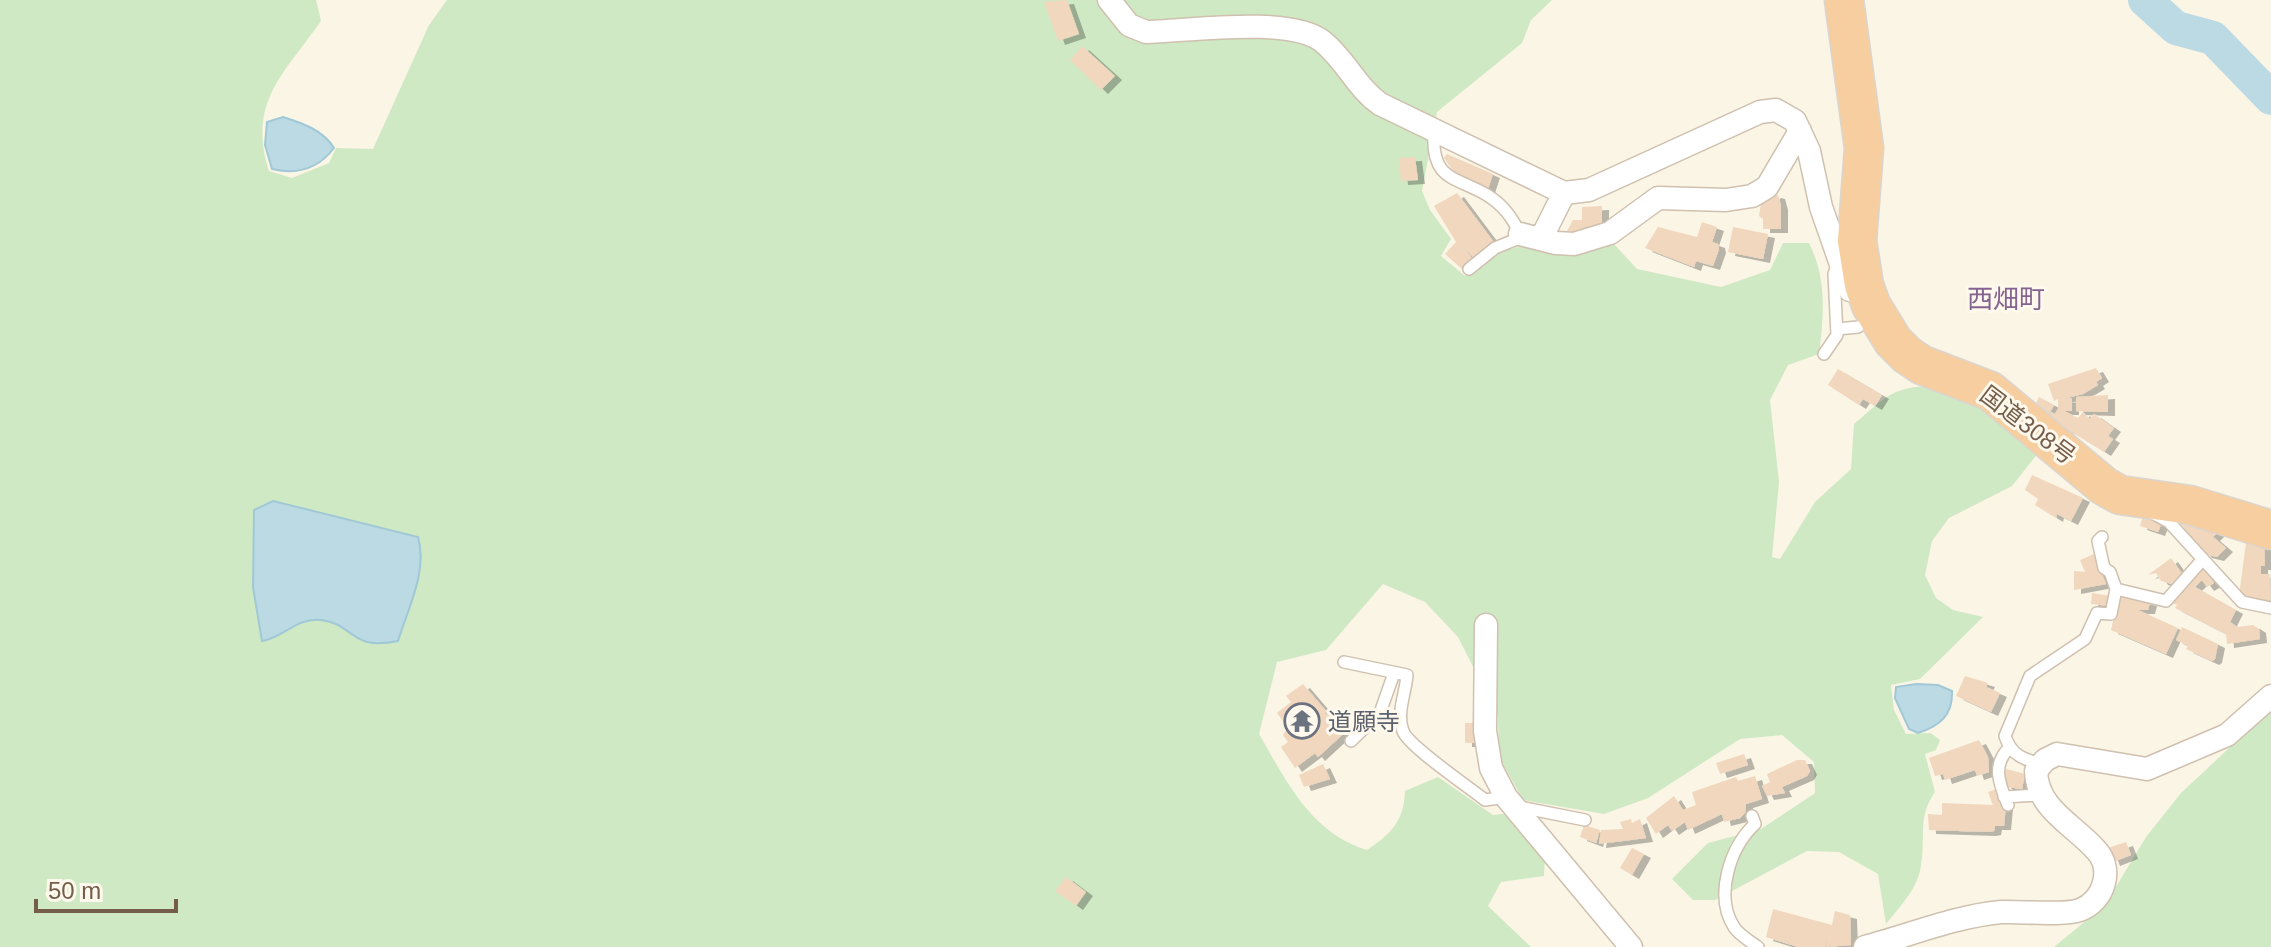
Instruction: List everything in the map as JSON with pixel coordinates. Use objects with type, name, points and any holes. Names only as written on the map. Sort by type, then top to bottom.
[{"type":"highway","name":"国道308号","points":[[1844,0],[1864,148],[1857,241],[1865,316],[1922,365],[1989,386],[1990,391],[2104,486],[2127,496],[2190,505],[2271,530]]},
{"type":"street","points":[[1109,0],[1129,25],[1146,32],[1275,26],[1299,29],[1335,52],[1365,93],[1434,132],[1564,193],[1589,190],[1760,112],[1776,110],[1795,121],[1809,151],[1821,207],[1854,309],[1865,316]]},
{"type":"street","points":[[1564,193],[1531,235],[1556,243],[1588,240],[1624,224],[1658,198],[1726,200],[1752,196],[1767,187],[1800,131]]},
{"type":"street","points":[[1486,625],[1485,731],[1491,768],[1510,802],[1631,947]]},
{"type":"street","points":[[1865,947],[1998,913],[2080,910],[2098,897],[2105,882],[2106,864],[2098,852],[2040,795],[2036,771],[2041,764],[2057,754],[2147,769],[2227,735],[2271,696]]},
{"type":"lane","points":[[1434,132],[1434,143],[1443,170],[1463,186],[1488,195],[1531,235],[1469,269]]},
{"type":"lane","points":[[1824,354],[1837,329],[1834,274],[1840,259]]},
{"type":"lane","points":[[1837,329],[1865,316]]},
{"type":"lane","points":[[2127,496],[2169,522],[2242,602],[2271,608]]},
{"type":"lane","points":[[2041,764],[2021,759],[2009,748],[2005,736],[2030,676],[2085,639],[2097,613],[2111,614],[2116,589],[2110,572],[2104,568],[2098,541],[2102,537]]},
{"type":"lane","points":[[2116,589],[2166,601],[2203,559]]},
{"type":"lane","points":[[1344,662],[1407,675],[1401,705],[1402,730],[1412,744],[1485,800],[1510,802],[1585,820]]},
{"type":"lane","points":[[1351,741],[1380,713],[1394,673]]},
{"type":"lane","points":[[2009,748],[2001,756],[1998,767],[2006,801],[2040,795]]},
{"type":"lane","points":[[1752,816],[1755,824],[1729,867],[1725,907],[1735,930],[1758,947]]},
{"type":"green space","points":[[0,0],[316,0],[321,21],[273,90],[263,126],[263,147],[269,171],[292,178],[329,163],[336,148],[373,149],[429,25],[447,0],[1552,0],[1531,20],[1522,43],[1437,112],[1422,191],[1430,210],[1451,239],[1441,256],[1465,276],[1504,250],[1534,244],[1613,243],[1637,269],[1721,287],[1770,270],[1783,243],[1809,243],[1821,283],[1821,339],[1819,354],[1788,365],[1770,400],[1779,482],[1772,557],[1780,559],[1815,502],[1851,469],[1854,424],[1893,393],[1920,387],[1939,387],[1958,392],[1993,410],[2042,448],[2012,486],[1949,518],[1932,541],[1925,575],[1936,598],[1953,610],[1983,617],[1920,679],[1891,685],[1894,710],[1906,734],[1931,733],[1940,740],[1936,750],[1925,754],[1935,792],[1924,819],[1922,855],[1916,882],[1886,924],[1878,874],[1839,852],[1807,851],[1715,900],[1693,900],[1672,879],[1708,843],[1761,829],[1815,793],[1814,762],[1782,735],[1740,739],[1648,798],[1604,814],[1523,800],[1499,757],[1498,716],[1458,637],[1425,602],[1383,584],[1326,650],[1277,662],[1259,734],[1302,804],[1330,831],[1367,850],[1395,826],[1402,811],[1405,791],[1438,777],[1493,815],[1512,813],[1545,855],[1544,876],[1501,882],[1488,906],[1531,947],[0,947]]},
{"type":"green space","points":[[2271,709],[2271,947],[2054,947],[2105,905],[2146,837],[2181,793]]},
{"type":"water","points":[[283,117],[318,132],[334,148],[321,161],[306,169],[272,169],[265,145],[267,122]]},
{"type":"water","points":[[273,501],[418,537],[419,576],[398,641],[382,643],[361,640],[332,622],[312,620],[262,641],[253,587],[254,510]]},
{"type":"water","points":[[1938,685],[1952,691],[1950,707],[1944,718],[1918,733],[1909,729],[1895,698],[1896,687]]},
{"type":"building","points":[[1067,0],[1079,34],[1058,41],[1044,2]]},
{"type":"building","points":[[1082,46],[1115,76],[1101,90],[1070,60]]},
{"type":"building","points":[[1447,154],[1493,174],[1488,189],[1454,172],[1444,158]]},
{"type":"building","points":[[1415,157],[1418,180],[1401,181],[1399,158]]},
{"type":"building","points":[[1457,193],[1493,241],[1473,257],[1462,246],[1472,258],[1462,269],[1445,254],[1456,242],[1434,206]]},
{"type":"building","points":[[1774,194],[1778,195],[1781,206],[1781,229],[1763,229],[1763,219],[1759,216],[1761,203]]},
{"type":"building","points":[[1602,206],[1602,229],[1581,229],[1581,233],[1575,236],[1567,231],[1573,220],[1582,220],[1582,207]]},
{"type":"building","points":[[1702,222],[1717,227],[1712,242],[1718,244],[1719,249],[1713,266],[1696,261],[1694,267],[1645,248],[1658,227],[1697,237]]},
{"type":"building","points":[[1733,227],[1768,234],[1763,259],[1728,252]]},
{"type":"building","points":[[2096,368],[2102,378],[2096,382],[2098,385],[2083,394],[2063,399],[2072,398],[2072,411],[2064,411],[2078,418],[2083,412],[2090,419],[2094,414],[2114,428],[2108,436],[2113,439],[2104,452],[2070,431],[2047,423],[2051,412],[2055,414],[2058,409],[2058,399],[2054,401],[2048,384]]},
{"type":"building","points":[[1838,369],[1882,395],[1875,406],[1863,399],[1859,405],[1828,385]]},
{"type":"building","points":[[2108,395],[2108,412],[2076,411],[2076,397]]},
{"type":"building","points":[[2039,397],[2054,405],[2047,418],[2033,409]]},
{"type":"building","points":[[2032,475],[2083,498],[2071,521],[2057,514],[2056,518],[2035,505],[2038,499],[2025,490]]},
{"type":"building","points":[[2191,514],[2219,531],[2213,537],[2226,548],[2217,557],[2205,554],[2181,524]]},
{"type":"building","points":[[2143,516],[2162,522],[2158,532],[2140,526]]},
{"type":"building","points":[[2247,535],[2264,541],[2265,566],[2261,566],[2261,574],[2270,574],[2271,604],[2257,603],[2257,600],[2239,596]]},
{"type":"building","points":[[2094,554],[2106,584],[2074,590],[2074,571],[2085,572],[2080,560]]},
{"type":"building","points":[[2171,558],[2183,575],[2172,584],[2161,581],[2156,573],[2148,575]]},
{"type":"building","points":[[2201,564],[2214,583],[2207,587],[2202,580],[2195,587],[2236,610],[2230,622],[2237,627],[2253,625],[2259,629],[2260,639],[2227,644],[2226,634],[2175,608],[2177,605],[2172,603],[2181,585]]},
{"type":"building","points":[[2092,593],[2110,596],[2109,606],[2091,604]]},
{"type":"building","points":[[2119,595],[2150,602],[2148,610],[2138,610],[2178,628],[2166,654],[2111,630]]},
{"type":"building","points":[[2182,627],[2218,644],[2215,659],[2212,661],[2186,649],[2188,646],[2176,640]]},
{"type":"building","points":[[1965,676],[1988,683],[1986,687],[2000,693],[1991,712],[1956,696]]},
{"type":"building","points":[[1303,684],[1326,711],[1325,715],[1329,713],[1335,717],[1343,734],[1318,757],[1315,753],[1295,768],[1281,747],[1288,742],[1283,735],[1288,728],[1277,713],[1291,702],[1286,696]]},
{"type":"building","points":[[1465,723],[1479,723],[1479,743],[1465,743]]},
{"type":"building","points":[[1979,740],[1988,757],[1989,772],[1977,776],[1975,770],[1945,780],[1943,774],[1935,776],[1929,758]]},
{"type":"building","points":[[1744,754],[1748,765],[1720,774],[1716,763]]},
{"type":"building","points":[[1797,760],[1805,760],[1810,771],[1807,776],[1782,787],[1785,793],[1767,796],[1762,786],[1770,782],[1767,774]]},
{"type":"building","points":[[1323,764],[1330,779],[1304,787],[1299,775]]},
{"type":"building","points":[[2006,769],[2025,774],[2022,789],[2007,787],[2002,782]]},
{"type":"building","points":[[1755,776],[1762,799],[1746,804],[1745,813],[1740,818],[1724,822],[1722,814],[1688,830],[1685,822],[1672,831],[1668,825],[1656,834],[1646,818],[1674,796],[1683,810],[1696,805],[1692,792],[1736,777],[1738,781]]},
{"type":"building","points":[[1999,788],[2006,805],[2004,826],[1995,826],[1994,831],[1989,832],[1929,830],[1928,814],[1942,815],[1942,803],[1993,805],[1988,792]]},
{"type":"building","points":[[1631,819],[1632,823],[1640,819],[1646,838],[1599,844],[1601,830],[1623,829],[1620,822]]},
{"type":"building","points":[[1584,825],[1600,830],[1596,843],[1580,837]]},
{"type":"building","points":[[2126,842],[2131,855],[2113,862],[2108,848]]},
{"type":"building","points":[[1632,848],[1644,854],[1632,875],[1620,868]]},
{"type":"building","points":[[1066,877],[1086,892],[1076,906],[1055,891]]},
{"type":"building","points":[[1773,909],[1832,925],[1835,911],[1850,915],[1851,945],[1826,947],[1827,938],[1825,947],[1798,947],[1766,937]]},
{"type":"waterway","points":[[2145,0],[2176,28],[2213,38],[2271,98]]},
{"type":"place","name":"道願寺","points":[[1302,721]]},
{"type":"district","name":"西畑町","points":[[2006,299]]}]
